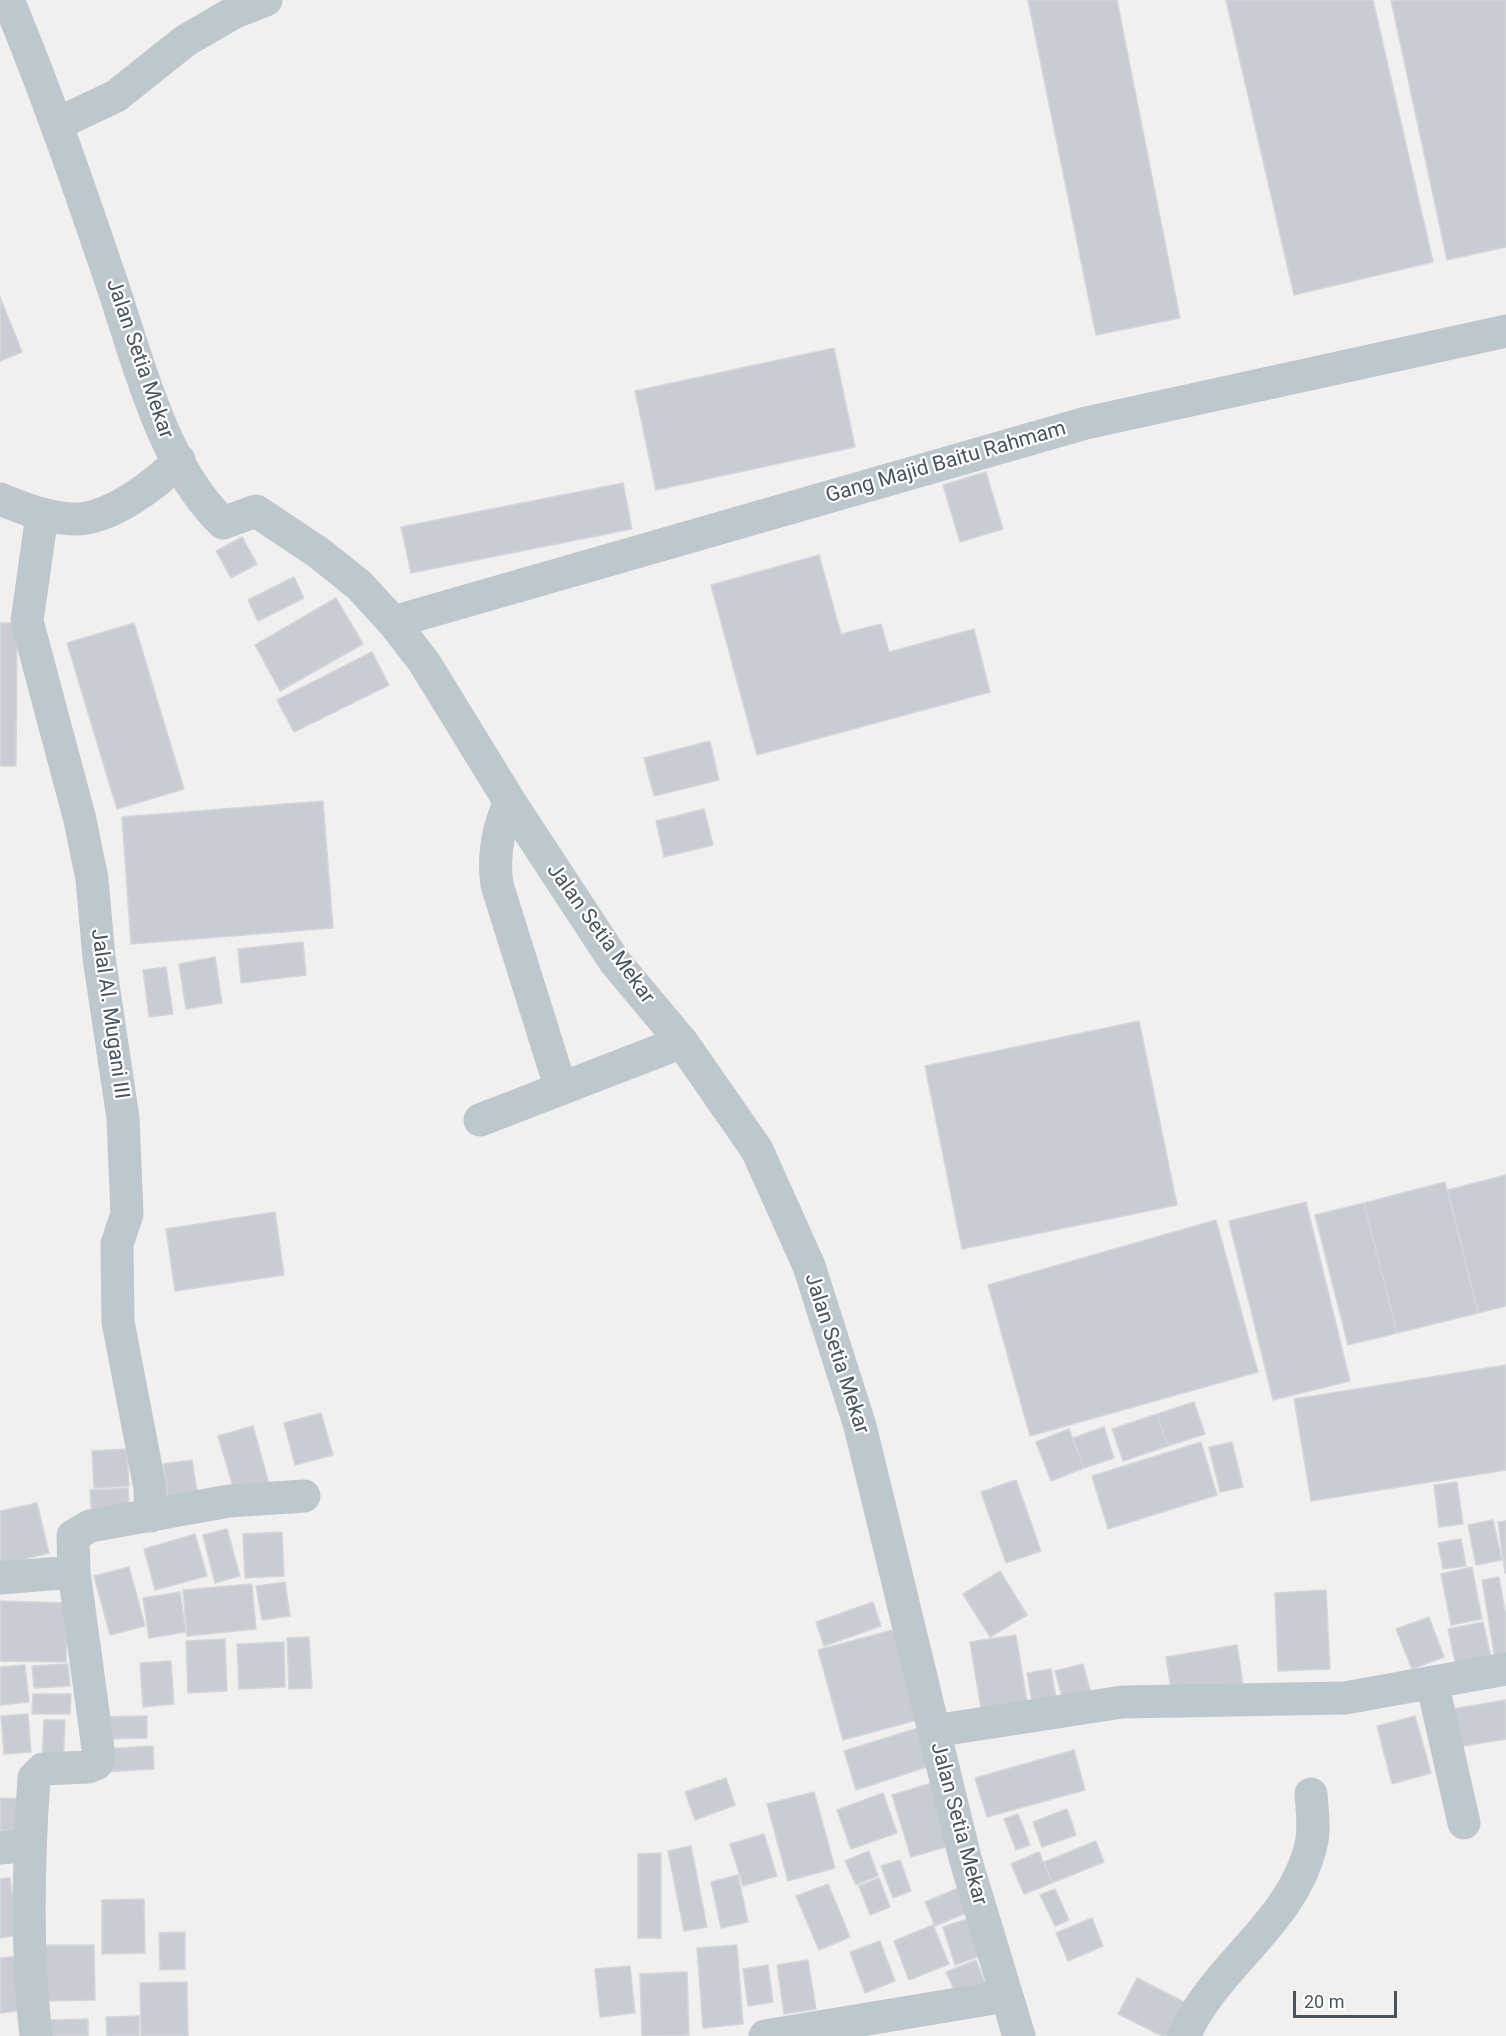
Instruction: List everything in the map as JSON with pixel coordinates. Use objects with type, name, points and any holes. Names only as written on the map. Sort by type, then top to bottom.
[{"type":"street","points":[[57,124],[116,96],[185,41],[233,13],[266,0]]},
{"type":"street","name":"Jalan Setia Mekar","points":[[8,13],[57,124],[166,443],[209,509],[223,523],[256,511],[319,553],[359,585],[393,622],[424,662],[510,802],[615,962],[682,1042],[757,1150],[809,1266],[860,1426],[965,1858],[1019,2036]]},
{"type":"street","name":"Gang Majid Baitu Rahmam","points":[[393,622],[1086,423],[1506,331]]},
{"type":"street","points":[[0,500],[42,515],[78,519],[140,495],[163,478],[179,460]]},
{"type":"street","name":"Jalal Al. Mugani III","points":[[42,515],[29,590],[27,621],[80,820],[92,879],[99,958],[123,1118],[127,1214],[117,1244],[118,1322],[150,1488],[151,1516]]},
{"type":"street","points":[[510,802],[502,819],[494,865],[496,885],[561,1089]]},
{"type":"street","points":[[480,1120],[682,1042]]},
{"type":"street","points":[[36,2036],[15,1846],[34,1778],[38,1773],[43,1769],[87,1767],[96,1764],[99,1756],[74,1572],[73,1536],[81,1529],[229,1501],[304,1496]]},
{"type":"street","points":[[0,1578],[74,1572]]},
{"type":"street","points":[[934,1731],[1122,1702],[1345,1698],[1506,1669]]},
{"type":"street","points":[[1432,1682],[1464,1823]]},
{"type":"street","points":[[1184,2036],[1196,2014],[1270,1924],[1302,1877],[1312,1842],[1311,1794]]},
{"type":"street","points":[[765,2036],[1006,1996]]},
{"type":"building","points":[[1028,0],[1117,0],[1180,318],[1096,335]]},
{"type":"building","points":[[1226,0],[1373,0],[1433,262],[1294,295]]},
{"type":"building","points":[[1391,0],[1506,0],[1506,247],[1447,260]]},
{"type":"building","points":[[0,297],[22,352],[0,361]]},
{"type":"building","points":[[834,348],[855,447],[656,490],[635,391]]},
{"type":"building","points":[[986,472],[1003,529],[960,542],[943,485]]},
{"type":"building","points":[[623,483],[632,529],[411,573],[401,527]]},
{"type":"building","points":[[242,537],[257,564],[231,578],[216,551]]},
{"type":"building","points":[[819,555],[841,634],[881,624],[889,652],[974,629],[990,692],[757,755],[711,585]]},
{"type":"building","points":[[294,577],[304,598],[258,621],[248,600]]},
{"type":"building","points":[[336,598],[363,644],[280,691],[255,645]]},
{"type":"building","points":[[0,623],[17,623],[16,766],[0,766]]},
{"type":"building","points":[[134,623],[184,789],[117,809],[67,643]]},
{"type":"building","points":[[372,652],[389,685],[294,732],[277,700]]},
{"type":"building","points":[[710,741],[719,780],[654,796],[644,758]]},
{"type":"building","points":[[323,801],[333,928],[131,944],[122,817]]},
{"type":"building","points":[[704,809],[713,845],[664,857],[656,821]]},
{"type":"building","points":[[303,942],[306,975],[241,983],[238,949]]},
{"type":"building","points":[[215,957],[222,1003],[186,1009],[179,964]]},
{"type":"building","points":[[166,967],[173,1014],[149,1017],[143,970]]},
{"type":"building","points":[[1139,1021],[1177,1205],[962,1249],[925,1066]]},
{"type":"building","points":[[1506,1175],[1506,1306],[1478,1313],[1448,1190]]},
{"type":"building","points":[[1445,1182],[1478,1313],[1397,1333],[1364,1203]]},
{"type":"building","points":[[1306,1202],[1350,1381],[1273,1400],[1229,1221]]},
{"type":"building","points":[[1364,1203],[1397,1333],[1348,1345],[1315,1215]]},
{"type":"building","points":[[275,1212],[284,1275],[175,1291],[166,1229]]},
{"type":"building","points":[[1216,1220],[1258,1372],[1030,1436],[988,1285]]},
{"type":"building","points":[[1506,1365],[1506,1470],[1311,1501],[1294,1399]]},
{"type":"building","points":[[1194,1402],[1205,1434],[1168,1446],[1157,1414]]},
{"type":"building","points":[[321,1413],[333,1455],[295,1465],[284,1423]]},
{"type":"building","points":[[1157,1414],[1168,1446],[1123,1461],[1112,1429]]},
{"type":"building","points":[[253,1426],[269,1484],[235,1493],[218,1436]]},
{"type":"building","points":[[1104,1427],[1114,1458],[1084,1468],[1073,1438]]},
{"type":"building","points":[[1069,1429],[1084,1468],[1051,1481],[1036,1442]]},
{"type":"building","points":[[1201,1442],[1217,1495],[1108,1529],[1092,1476]]},
{"type":"building","points":[[1232,1442],[1243,1487],[1220,1492],[1209,1447]]},
{"type":"building","points":[[127,1449],[129,1486],[94,1488],[92,1451]]},
{"type":"building","points":[[192,1460],[198,1498],[169,1502],[163,1464]]},
{"type":"building","points":[[1016,1480],[1041,1551],[1006,1563],[981,1492]]},
{"type":"building","points":[[1457,1482],[1463,1524],[1439,1527],[1434,1485]]},
{"type":"building","points":[[128,1488],[130,1518],[92,1520],[90,1490]]},
{"type":"building","points":[[37,1503],[49,1553],[0,1565],[0,1511]]},
{"type":"building","points":[[1493,1520],[1502,1560],[1476,1565],[1468,1525]]},
{"type":"building","points":[[1506,1521],[1506,1572],[1505,1573],[1498,1522]]},
{"type":"building","points":[[227,1529],[240,1576],[215,1583],[203,1535]]},
{"type":"building","points":[[282,1532],[284,1576],[245,1578],[243,1534]]},
{"type":"building","points":[[195,1534],[207,1576],[155,1590],[144,1549]]},
{"type":"building","points":[[1461,1539],[1466,1566],[1443,1569],[1438,1543]]},
{"type":"building","points":[[129,1567],[145,1626],[110,1635],[94,1576]]},
{"type":"building","points":[[1472,1567],[1482,1619],[1451,1625],[1441,1574]]},
{"type":"building","points":[[1000,1571],[1027,1615],[990,1637],[963,1594]]},
{"type":"building","points":[[1499,1577],[1506,1617],[1506,1658],[1495,1659],[1482,1580]]},
{"type":"building","points":[[285,1582],[290,1616],[262,1620],[256,1586]]},
{"type":"building","points":[[252,1584],[256,1629],[187,1636],[183,1590]]},
{"type":"building","points":[[1326,1590],[1330,1669],[1278,1671],[1275,1593]]},
{"type":"building","points":[[180,1592],[186,1632],[149,1638],[143,1598]]},
{"type":"building","points":[[0,1601],[67,1603],[66,1662],[0,1661]]},
{"type":"building","points":[[873,1602],[881,1626],[824,1646],[816,1622]]},
{"type":"building","points":[[1429,1617],[1444,1657],[1412,1669],[1396,1629]]},
{"type":"building","points":[[1483,1622],[1493,1667],[1458,1675],[1448,1629]]},
{"type":"building","points":[[896,1629],[921,1719],[843,1740],[818,1650]]},
{"type":"building","points":[[1016,1635],[1029,1713],[983,1721],[970,1642]]},
{"type":"building","points":[[309,1637],[312,1688],[289,1689],[287,1638]]},
{"type":"building","points":[[225,1639],[227,1691],[188,1693],[186,1641]]},
{"type":"building","points":[[284,1642],[285,1687],[239,1689],[237,1644]]},
{"type":"building","points":[[1237,1645],[1243,1684],[1172,1696],[1166,1657]]},
{"type":"building","points":[[171,1661],[174,1704],[143,1707],[140,1663]]},
{"type":"building","points":[[68,1664],[70,1686],[34,1688],[32,1666]]},
{"type":"building","points":[[1083,1664],[1093,1701],[1065,1708],[1055,1671]]},
{"type":"building","points":[[25,1665],[29,1702],[0,1705],[0,1667]]},
{"type":"building","points":[[1051,1669],[1058,1709],[1034,1713],[1027,1673]]},
{"type":"building","points":[[33,1694],[71,1694],[70,1714],[32,1714]]},
{"type":"building","points":[[1506,1700],[1506,1739],[1458,1747],[1452,1709]]},
{"type":"building","points":[[28,1714],[31,1752],[4,1754],[1,1716]]},
{"type":"building","points":[[147,1716],[147,1738],[102,1739],[102,1717]]},
{"type":"building","points":[[1415,1716],[1431,1773],[1392,1784],[1377,1726]]},
{"type":"building","points":[[44,1720],[65,1720],[63,1765],[42,1764]]},
{"type":"building","points":[[924,1726],[936,1764],[856,1790],[844,1751]]},
{"type":"building","points":[[153,1746],[154,1769],[104,1772],[102,1749]]},
{"type":"building","points":[[1074,1750],[1085,1790],[987,1817],[975,1778]]},
{"type":"building","points":[[726,1778],[735,1805],[695,1820],[685,1792]]},
{"type":"building","points":[[938,1781],[956,1844],[911,1857],[892,1795]]},
{"type":"building","points":[[814,1792],[835,1868],[788,1881],[767,1804]]},
{"type":"building","points":[[883,1793],[897,1833],[851,1849],[837,1810]]},
{"type":"building","points":[[0,1798],[28,1799],[28,1831],[0,1831]]},
{"type":"building","points":[[1067,1809],[1076,1835],[1042,1847],[1033,1822]]},
{"type":"building","points":[[1018,1814],[1030,1845],[1016,1850],[1004,1819]]},
{"type":"building","points":[[764,1834],[777,1876],[743,1886],[730,1844]]},
{"type":"building","points":[[1096,1841],[1104,1862],[1052,1883],[1044,1862]]},
{"type":"building","points":[[691,1846],[707,1927],[684,1931],[668,1851]]},
{"type":"building","points":[[869,1851],[878,1876],[856,1885],[845,1861]]},
{"type":"building","points":[[1039,1852],[1052,1883],[1024,1894],[1011,1864]]},
{"type":"building","points":[[661,1853],[661,1938],[638,1938],[638,1854]]},
{"type":"building","points":[[900,1860],[911,1891],[893,1898],[881,1866]]},
{"type":"building","points":[[738,1875],[748,1922],[721,1928],[711,1882]]},
{"type":"building","points":[[10,1878],[18,1935],[0,1938],[0,1879]]},
{"type":"building","points":[[879,1878],[890,1907],[870,1915],[859,1886]]},
{"type":"building","points":[[828,1884],[850,1937],[819,1950],[796,1896]]},
{"type":"building","points":[[963,1886],[973,1910],[935,1926],[925,1902]]},
{"type":"building","points":[[1055,1889],[1069,1920],[1055,1926],[1040,1895]]},
{"type":"building","points":[[144,1899],[145,1953],[102,1954],[102,1900]]},
{"type":"building","points":[[1092,1918],[1103,1946],[1068,1961],[1056,1933]]},
{"type":"building","points":[[967,1919],[980,1956],[955,1965],[943,1927]]},
{"type":"building","points":[[933,1925],[949,1964],[909,1980],[894,1941]]},
{"type":"building","points":[[185,1932],[185,1969],[160,1970],[159,1933]]},
{"type":"building","points":[[880,1941],[895,1981],[865,1993],[850,1952]]},
{"type":"building","points":[[45,1945],[94,1945],[95,2000],[45,2001]]},
{"type":"building","points":[[737,1945],[743,2024],[703,2028],[697,1948]]},
{"type":"building","points":[[20,1956],[26,2010],[0,2013],[0,1958]]},
{"type":"building","points":[[808,1960],[816,2009],[784,2014],[777,1965]]},
{"type":"building","points":[[976,1960],[985,1983],[956,1994],[946,1972]]},
{"type":"building","points":[[768,1965],[773,2002],[748,2006],[743,1969]]},
{"type":"building","points":[[630,1966],[635,2013],[600,2017],[595,1969]]},
{"type":"building","points":[[687,1972],[689,2035],[642,2036],[640,1974]]},
{"type":"building","points":[[1137,1978],[1188,2004],[1172,2036],[1162,2036],[1118,2014]]},
{"type":"building","points":[[187,1982],[188,2036],[141,2036],[140,1983]]},
{"type":"building","points":[[139,2016],[139,2036],[107,2036],[106,2017]]},
{"type":"building","points":[[88,2019],[88,2036],[47,2036],[47,2020]]}]
